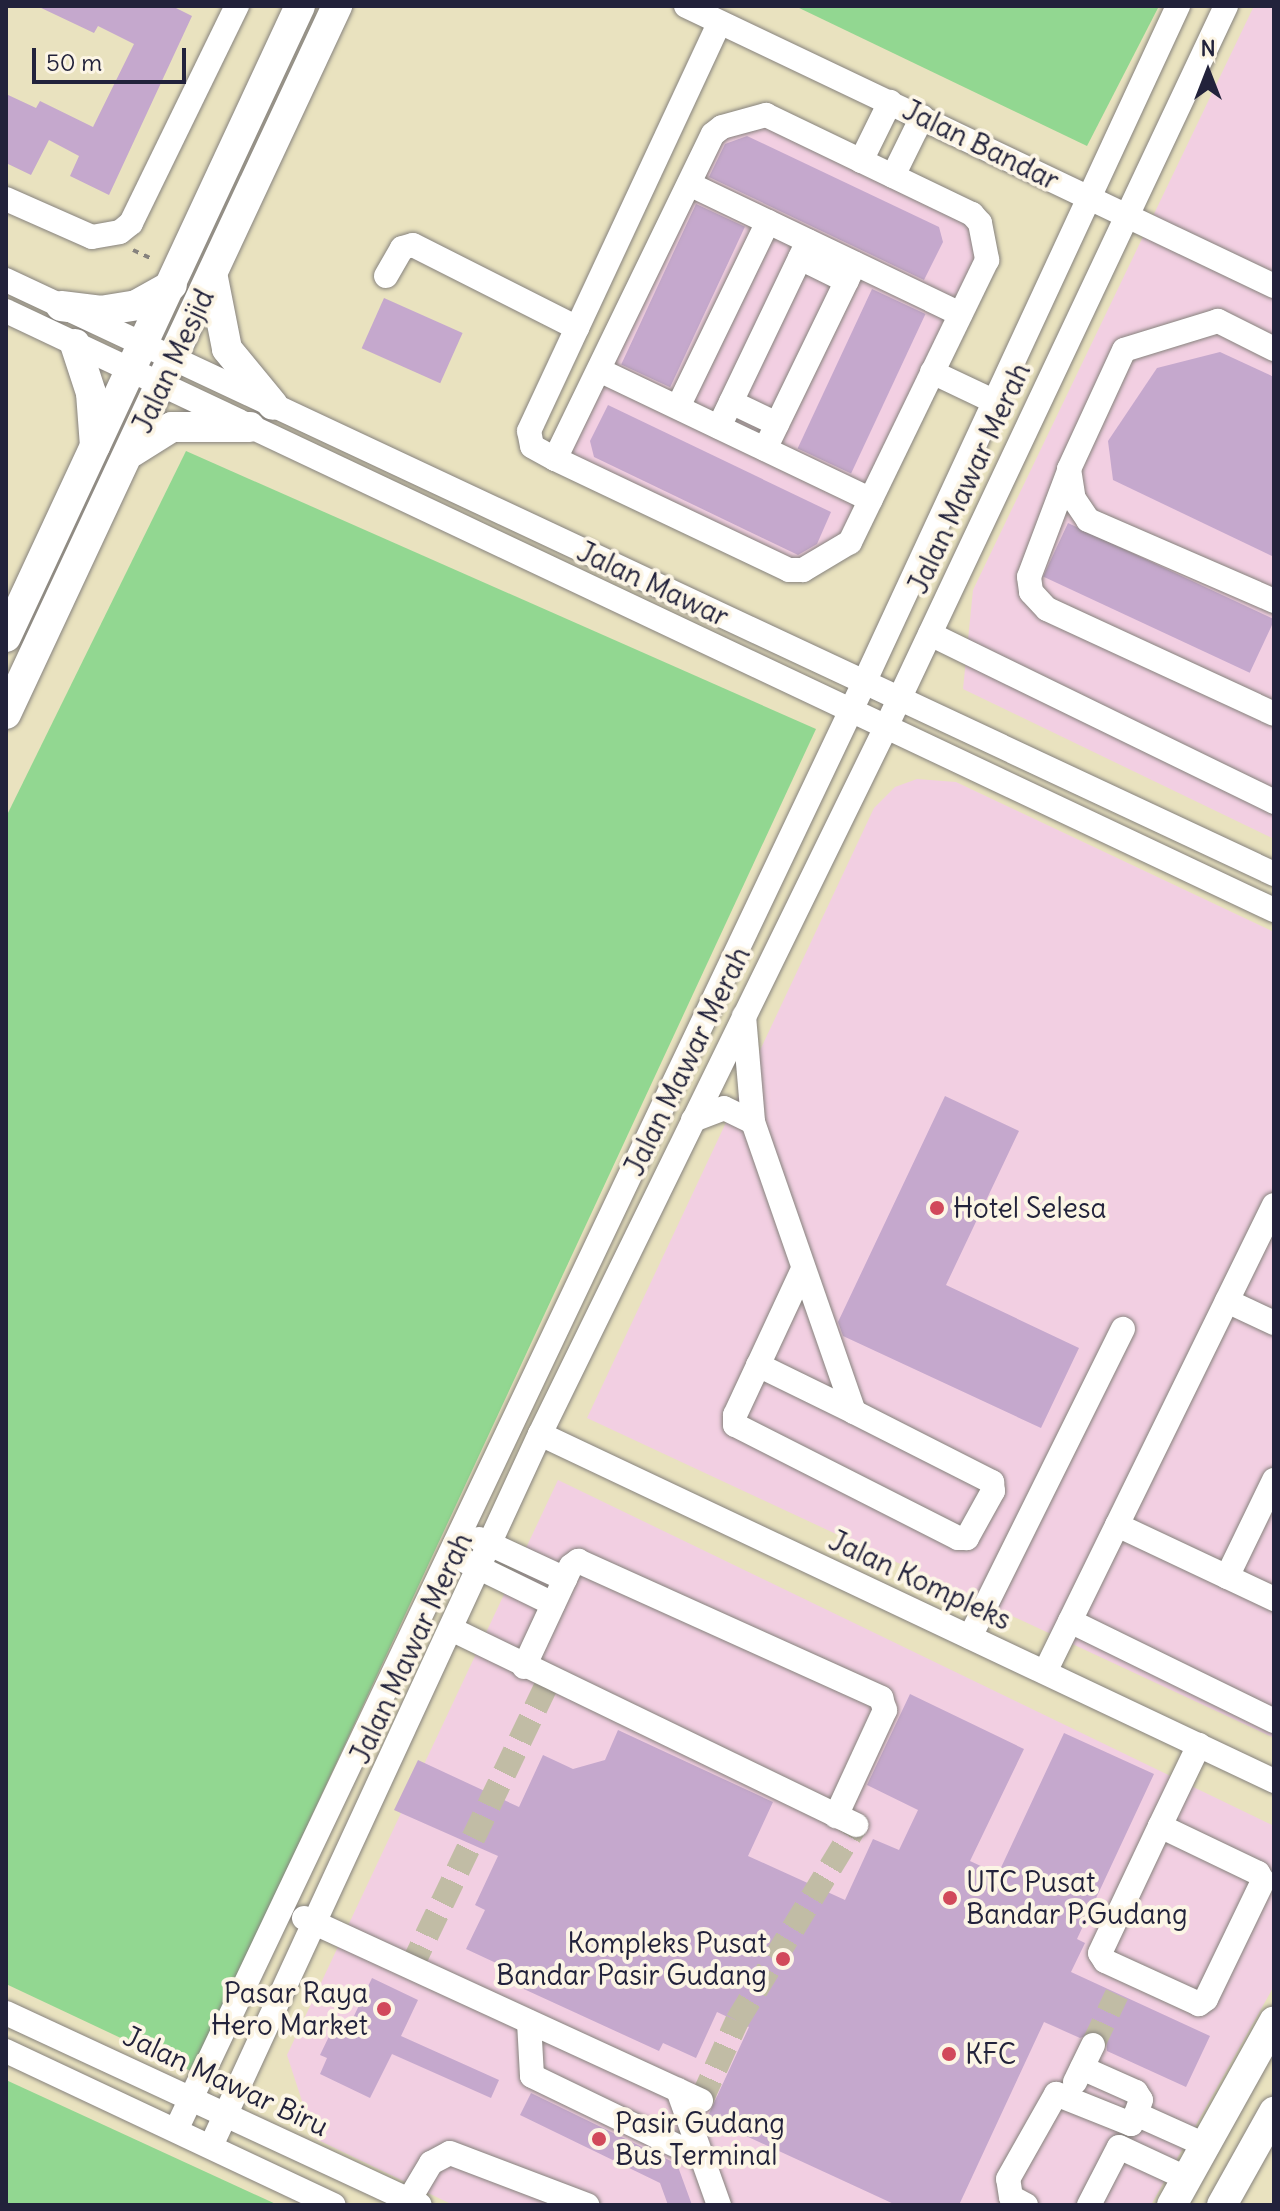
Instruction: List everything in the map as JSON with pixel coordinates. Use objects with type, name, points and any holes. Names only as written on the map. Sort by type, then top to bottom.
[{"type":"main road","name":"Jalan Mesjid","points":[[6,637],[300,6]]},
{"type":"main road","name":"Jalan Mesjid","points":[[6,714],[213,278],[337,6]]},
{"type":"main road","points":[[213,278],[227,349],[273,405]]},
{"type":"main road","points":[[61,306],[100,311],[136,305],[175,279]]},
{"type":"main road","points":[[75,344],[91,393],[95,447]]},
{"type":"main road","points":[[116,481],[132,452],[172,427],[250,427]]},
{"type":"main road","points":[[1172,2205],[1274,2022]]},
{"type":"main road","points":[[1222,2205],[1274,2112]]},
{"type":"street","points":[[6,199],[78,233],[106,236],[120,232],[139,211],[237,6]]},
{"type":"street","name":"Jalan Bandar","points":[[686,6],[1274,286]]},
{"type":"street","name":"Jalan Mawar Merah","points":[[176,2130],[284,1909],[863,685],[1087,196],[1178,6]]},
{"type":"street","name":"Jalan Mawar Merah","points":[[211,2146],[453,1630],[540,1434],[744,1010],[886,727],[1125,214],[1226,6]]},
{"type":"street","points":[[555,459],[715,131],[758,114],[861,161],[978,219],[988,256],[871,500],[843,549],[798,572],[783,568],[555,459],[532,446],[529,431],[719,23]]},
{"type":"street","points":[[861,161],[890,102]]},
{"type":"street","points":[[893,176],[922,117]]},
{"type":"street","points":[[689,184],[768,222],[804,250],[851,272],[960,314]]},
{"type":"street","points":[[678,407],[768,222]]},
{"type":"street","points":[[386,276],[398,253],[413,245],[577,328]]},
{"type":"street","points":[[719,427],[804,250]]},
{"type":"street","points":[[765,449],[851,272]]},
{"type":"street","name":"Jalan Mawar","points":[[6,280],[61,306],[138,358],[168,372],[273,405],[863,685],[1274,874]]},
{"type":"street","name":"Jalan Mawar","points":[[6,311],[75,344],[138,358]]},
{"type":"street","points":[[1274,349],[1218,321],[1124,350],[1069,469],[1029,577],[1031,592],[1047,609],[1274,714]]},
{"type":"street","points":[[599,370],[871,500]]},
{"type":"street","name":"Jalan Mawar","points":[[168,372],[250,427],[1274,910]]},
{"type":"street","points":[[932,372],[993,401]]},
{"type":"street","points":[[731,402],[777,424]]},
{"type":"street","points":[[1069,469],[1074,499],[1088,520],[1274,601]]},
{"type":"street","points":[[930,634],[1274,802]]},
{"type":"street","points":[[744,1010],[753,1122],[802,1271],[854,1412]]},
{"type":"street","points":[[693,1120],[724,1108],[753,1122]]},
{"type":"street","points":[[1045,1672],[1274,1205]]},
{"type":"street","points":[[758,1365],[992,1482],[993,1491],[967,1538],[958,1538],[739,1428],[735,1415],[758,1365],[802,1271]]},
{"type":"street","points":[[1227,1301],[1274,1323]]},
{"type":"street","points":[[970,1637],[1123,1329]]},
{"type":"street","name":"Jalan Kompleks","points":[[540,1434],[1274,1781]]},
{"type":"street","points":[[1227,1577],[1274,1480]]},
{"type":"street","points":[[1117,1525],[1274,1599]]},
{"type":"street","points":[[463,1531],[565,1579]]},
{"type":"street","points":[[452,1555],[553,1604]]},
{"type":"street","points":[[453,1630],[524,1667],[846,1821],[885,1710],[881,1698],[583,1562],[574,1563],[565,1579],[524,1667]]},
{"type":"street","points":[[1070,1621],[1274,1721]]},
{"type":"street","points":[[1160,1826],[1258,1873],[1262,1885],[1203,2003],[1129,1986],[1101,1958],[1101,1949],[1160,1826],[1199,1745]]},
{"type":"street","points":[[284,1909],[701,2101]]},
{"type":"street","name":"Jalan Mawar Biru","points":[[6,2013],[228,2113],[412,2203]]},
{"type":"street","points":[[529,2022],[532,2076],[702,2158]]},
{"type":"street","points":[[1069,2095],[1087,2071],[1099,2047]]},
{"type":"street","points":[[6,2051],[334,2205]]},
{"type":"street","points":[[1087,2071],[1140,2095],[1133,2119],[1089,2205]]},
{"type":"street","points":[[678,2090],[719,2205]]},
{"type":"street","points":[[1026,2205],[1011,2197],[1008,2179],[1047,2102],[1056,2094],[1069,2095],[1205,2145]]},
{"type":"street","points":[[1119,2147],[1186,2178]]},
{"type":"street","points":[[412,2203],[431,2163],[450,2153],[587,2205]]},
{"type":"path","points":[[106,236],[175,279]]},
{"type":"shaded area","points":[[1254,6],[1274,6],[1274,839],[963,689],[973,590]]},
{"type":"shaded area","points":[[758,108],[982,215],[995,255],[852,549],[800,577],[548,464],[711,125]]},
{"type":"shaded area","points":[[917,779],[956,782],[1274,932],[1274,1738],[587,1418],[874,808],[895,787]]},
{"type":"shaded area","points":[[558,1480],[1274,1826],[1274,1986],[1151,2205],[453,2205],[314,2138],[287,2055]]},
{"type":"green space","points":[[795,6],[1159,6],[1087,146]]},
{"type":"green space","points":[[186,451],[816,729],[193,2072],[6,1984],[6,817]]},
{"type":"green space","points":[[6,2080],[278,2205],[6,2205]]},
{"type":"building","points":[[37,6],[172,6],[192,16],[109,195],[70,176],[79,156],[49,140],[31,175],[6,163],[6,94],[36,108],[40,101],[93,127],[134,44],[98,26],[94,33]]},
{"type":"building","points":[[747,136],[939,227],[943,242],[924,280],[709,177],[725,144]]},
{"type":"building","points":[[696,204],[745,227],[670,387],[621,364]]},
{"type":"building","points":[[872,289],[925,314],[851,473],[798,449]]},
{"type":"building","points":[[384,298],[463,333],[440,383],[362,348]]},
{"type":"building","points":[[1220,352],[1274,377],[1274,557],[1113,480],[1108,441],[1157,368]]},
{"type":"building","points":[[608,405],[831,512],[817,544],[798,555],[594,457],[590,441]]},
{"type":"building","points":[[1068,523],[1274,619],[1250,673],[1043,576]]},
{"type":"building","name":"Hotel Selesa","points":[[945,1096],[1019,1131],[946,1285],[1079,1348],[1041,1428],[843,1336],[838,1322]]},
{"type":"building","name":"Kompleks Pusat Bandar Pasir Gudang","points":[[910,1694],[1024,1749],[970,1861],[998,1874],[1064,1733],[1154,1774],[1077,1939],[1085,1943],[1071,1972],[1210,2036],[1186,2087],[1107,2051],[1106,2037],[1099,2031],[1080,2038],[1044,2022],[959,2205],[896,2205],[707,2118],[749,2027],[717,2012],[696,2058],[663,2043],[659,2051],[504,1980],[509,1969],[466,1949],[485,1910],[475,1905],[498,1856],[394,1810],[418,1760],[519,1807],[543,1755],[573,1769],[605,1760],[618,1730],[773,1802],[748,1856],[845,1900],[873,1839],[899,1850],[918,1810],[867,1785]]},
{"type":"building","points":[[372,1978],[418,2000],[401,2036],[499,2080],[491,2098],[392,2054],[370,2098],[320,2074],[327,2058],[320,2055],[335,2024],[343,2027],[353,2018]]},
{"type":"building","name":"Pasir Gudang Bus Terminal","points":[[531,2093],[677,2164],[692,2205],[668,2205],[660,2183],[520,2115]]},
{"type":"tunnel","points":[[411,1968],[549,1680]]},
{"type":"tunnel","points":[[701,2101],[737,2021],[856,1825]]},
{"type":"tunnel","points":[[1093,2045],[1117,1994]]},
{"type":"place","name":"Hotel Selesa","points":[[937,1208]]},
{"type":"place","name":"UTC Pusat Bandar P.Gudang","points":[[950,1898]]},
{"type":"place","name":"Kompleks Pusat Bandar Pasir Gudang","points":[[783,1959]]},
{"type":"place","name":"Pasar Raya Hero Market","points":[[384,2009]]},
{"type":"place","name":"KFC","points":[[949,2054]]},
{"type":"place","name":"Pasir Gudang Bus Terminal","points":[[599,2139]]}]
